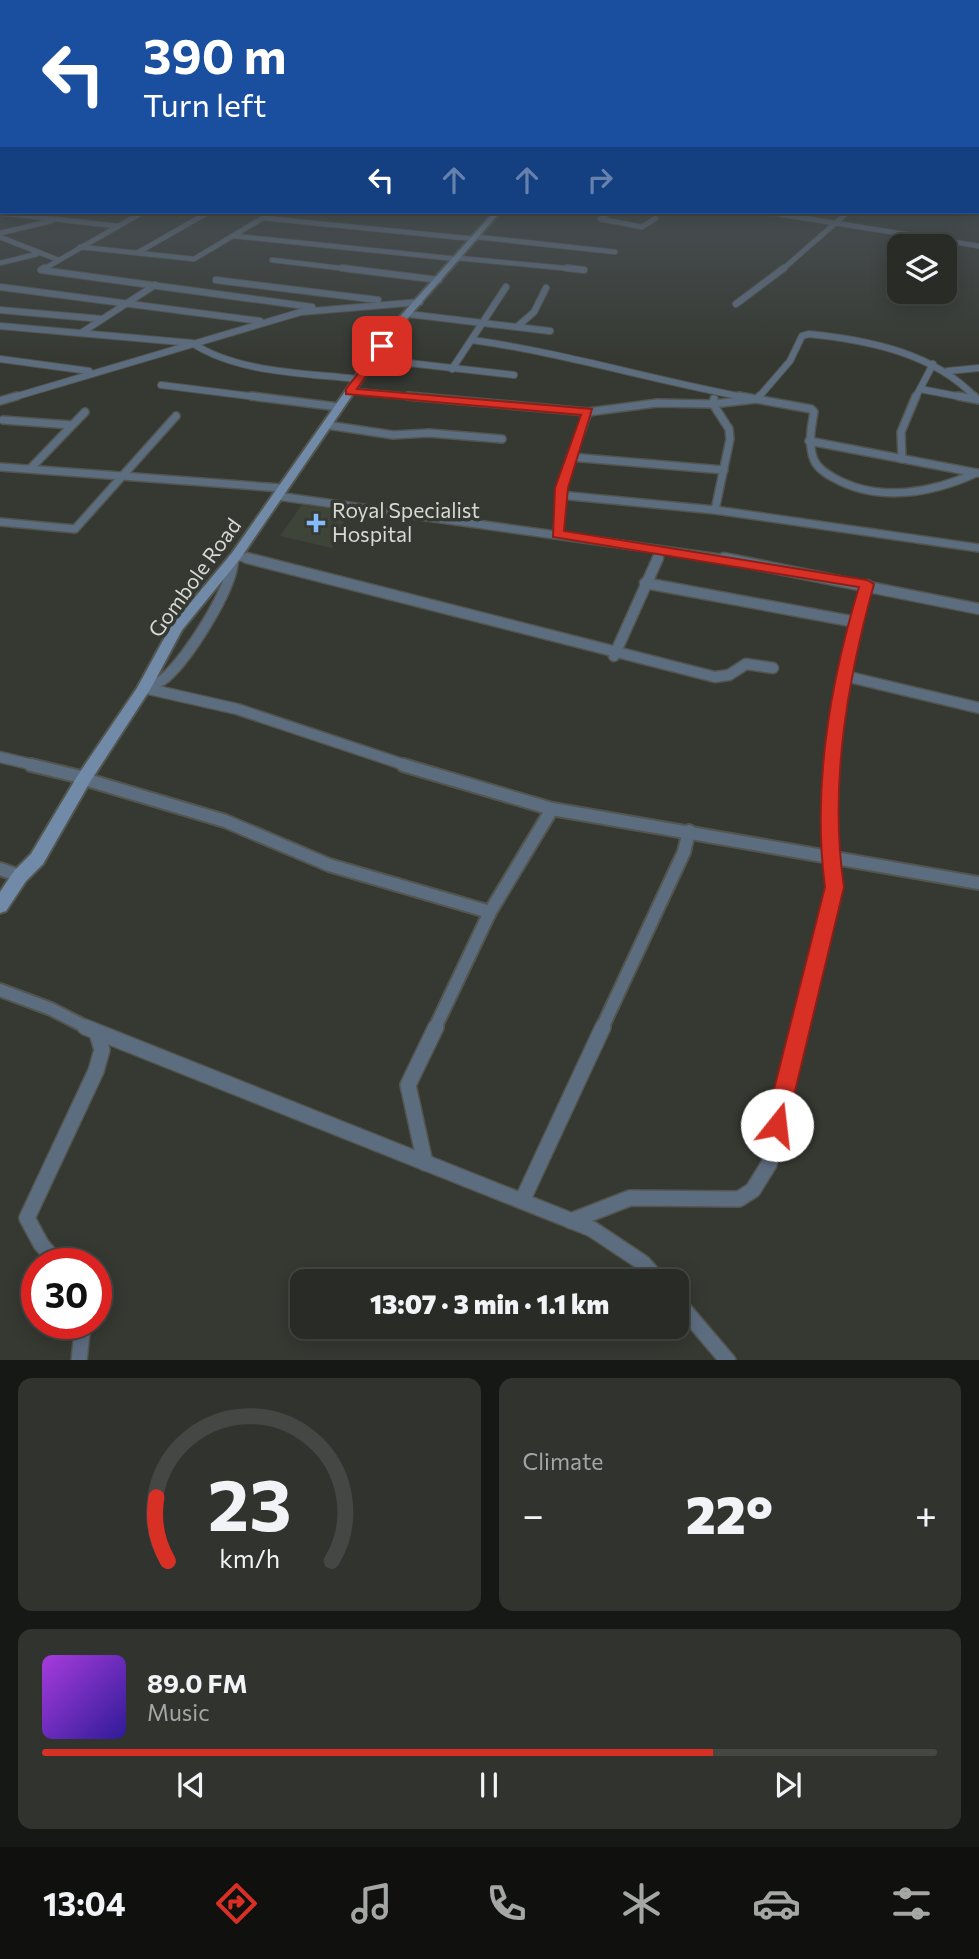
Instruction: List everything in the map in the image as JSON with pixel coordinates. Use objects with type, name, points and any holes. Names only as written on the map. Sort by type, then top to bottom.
[{"type":"street","points":[[105,232],[55,259],[44,267],[43,272],[321,308],[406,309]]},
{"type":"street","points":[[136,253],[173,232]]},
{"type":"street","points":[[79,247],[194,259],[240,232]]},
{"type":"street","points":[[417,232],[615,251]]},
{"type":"street","name":"Gombole Road","points":[[0,906],[20,876],[37,859],[84,779],[145,687],[176,629],[235,557],[406,309],[420,302],[480,232]]},
{"type":"street","points":[[736,304],[760,289],[825,232]]},
{"type":"street","points":[[895,232],[979,246]]},
{"type":"street","points":[[0,235],[37,254],[55,259]]},
{"type":"street","points":[[234,236],[584,271]]},
{"type":"street","points":[[0,263],[37,254]]},
{"type":"street","points":[[272,260],[439,280]]},
{"type":"street","points":[[216,280],[550,331]]},
{"type":"street","points":[[81,333],[156,285]]},
{"type":"street","points":[[0,287],[266,321]]},
{"type":"street","points":[[452,369],[506,287]]},
{"type":"street","points":[[518,326],[534,312],[546,288]]},
{"type":"street","points":[[0,401],[266,321],[321,308]]},
{"type":"street","points":[[0,310],[102,319]]},
{"type":"street","points":[[2,327],[192,343],[199,350],[225,359],[354,385],[588,412],[663,403],[713,404],[757,399],[790,361],[805,335],[902,352],[948,370],[978,400]]},
{"type":"street","points":[[472,340],[811,409],[814,412],[809,441],[815,463],[839,482],[854,487],[891,493],[914,492],[949,485],[977,473]]},
{"type":"street","points":[[0,359],[93,372]]},
{"type":"street","points":[[373,359],[514,375]]},
{"type":"street","points":[[902,459],[898,447],[913,399],[933,364]]},
{"type":"street","points":[[948,370],[979,368]]},
{"type":"street","points":[[161,385],[339,407]]},
{"type":"street","points":[[920,389],[978,400]]},
{"type":"street","points":[[715,391],[713,404],[729,429],[715,510]]},
{"type":"street","points":[[30,469],[85,412]]},
{"type":"street","points":[[558,534],[560,495],[570,457],[588,412]]},
{"type":"street","points":[[0,522],[75,529],[176,416]]},
{"type":"street","points":[[3,420],[72,425]]},
{"type":"street","points":[[327,425],[393,435],[429,433],[502,439]]},
{"type":"street","points":[[809,441],[977,473]]},
{"type":"street","points":[[570,457],[724,470]]},
{"type":"street","points":[[0,467],[124,475],[279,492],[867,584],[979,609]]},
{"type":"street","points":[[560,495],[715,510],[979,548]]},
{"type":"street","points":[[614,656],[662,550]]},
{"type":"street","points":[[145,687],[163,681],[175,668],[224,596],[233,574],[235,557],[328,575],[614,656],[715,677],[729,675],[746,664],[773,668]]},
{"type":"street","points":[[645,583],[856,622]]},
{"type":"street","points":[[571,1221],[630,1198],[739,1199],[753,1190],[769,1164],[834,887],[830,859],[830,768],[856,622],[867,584]]},
{"type":"street","points":[[845,677],[979,708]]},
{"type":"street","points":[[145,687],[237,709],[443,778],[552,809],[979,883]]},
{"type":"street","points":[[0,757],[225,821],[329,865],[490,912]]},
{"type":"street","points":[[425,1163],[408,1085],[490,912],[552,809]]},
{"type":"street","points":[[522,1201],[684,852],[689,831]]},
{"type":"street","points":[[0,869],[20,876]]},
{"type":"street","points":[[0,990],[51,1009],[97,1033],[592,1229],[648,1269]]},
{"type":"street","points":[[44,1248],[27,1218],[96,1071],[102,1050],[97,1033]]},
{"type":"street","points":[[689,1315],[729,1360]]},
{"type":"street","points":[[79,1360],[81,1339]]},
{"type":"shaded area","name":"Royal Specialist Hospital","points":[[302,505],[349,511],[332,548],[280,536]]},
{"type":"place","name":"Royal Specialist Hospital","points":[[316,523]]},
{"type":"route","points":[[382,346],[350,391],[588,412],[561,488],[558,534],[728,559],[867,584],[840,701],[830,768],[830,859],[835,874],[834,887],[777,1125]]}]
